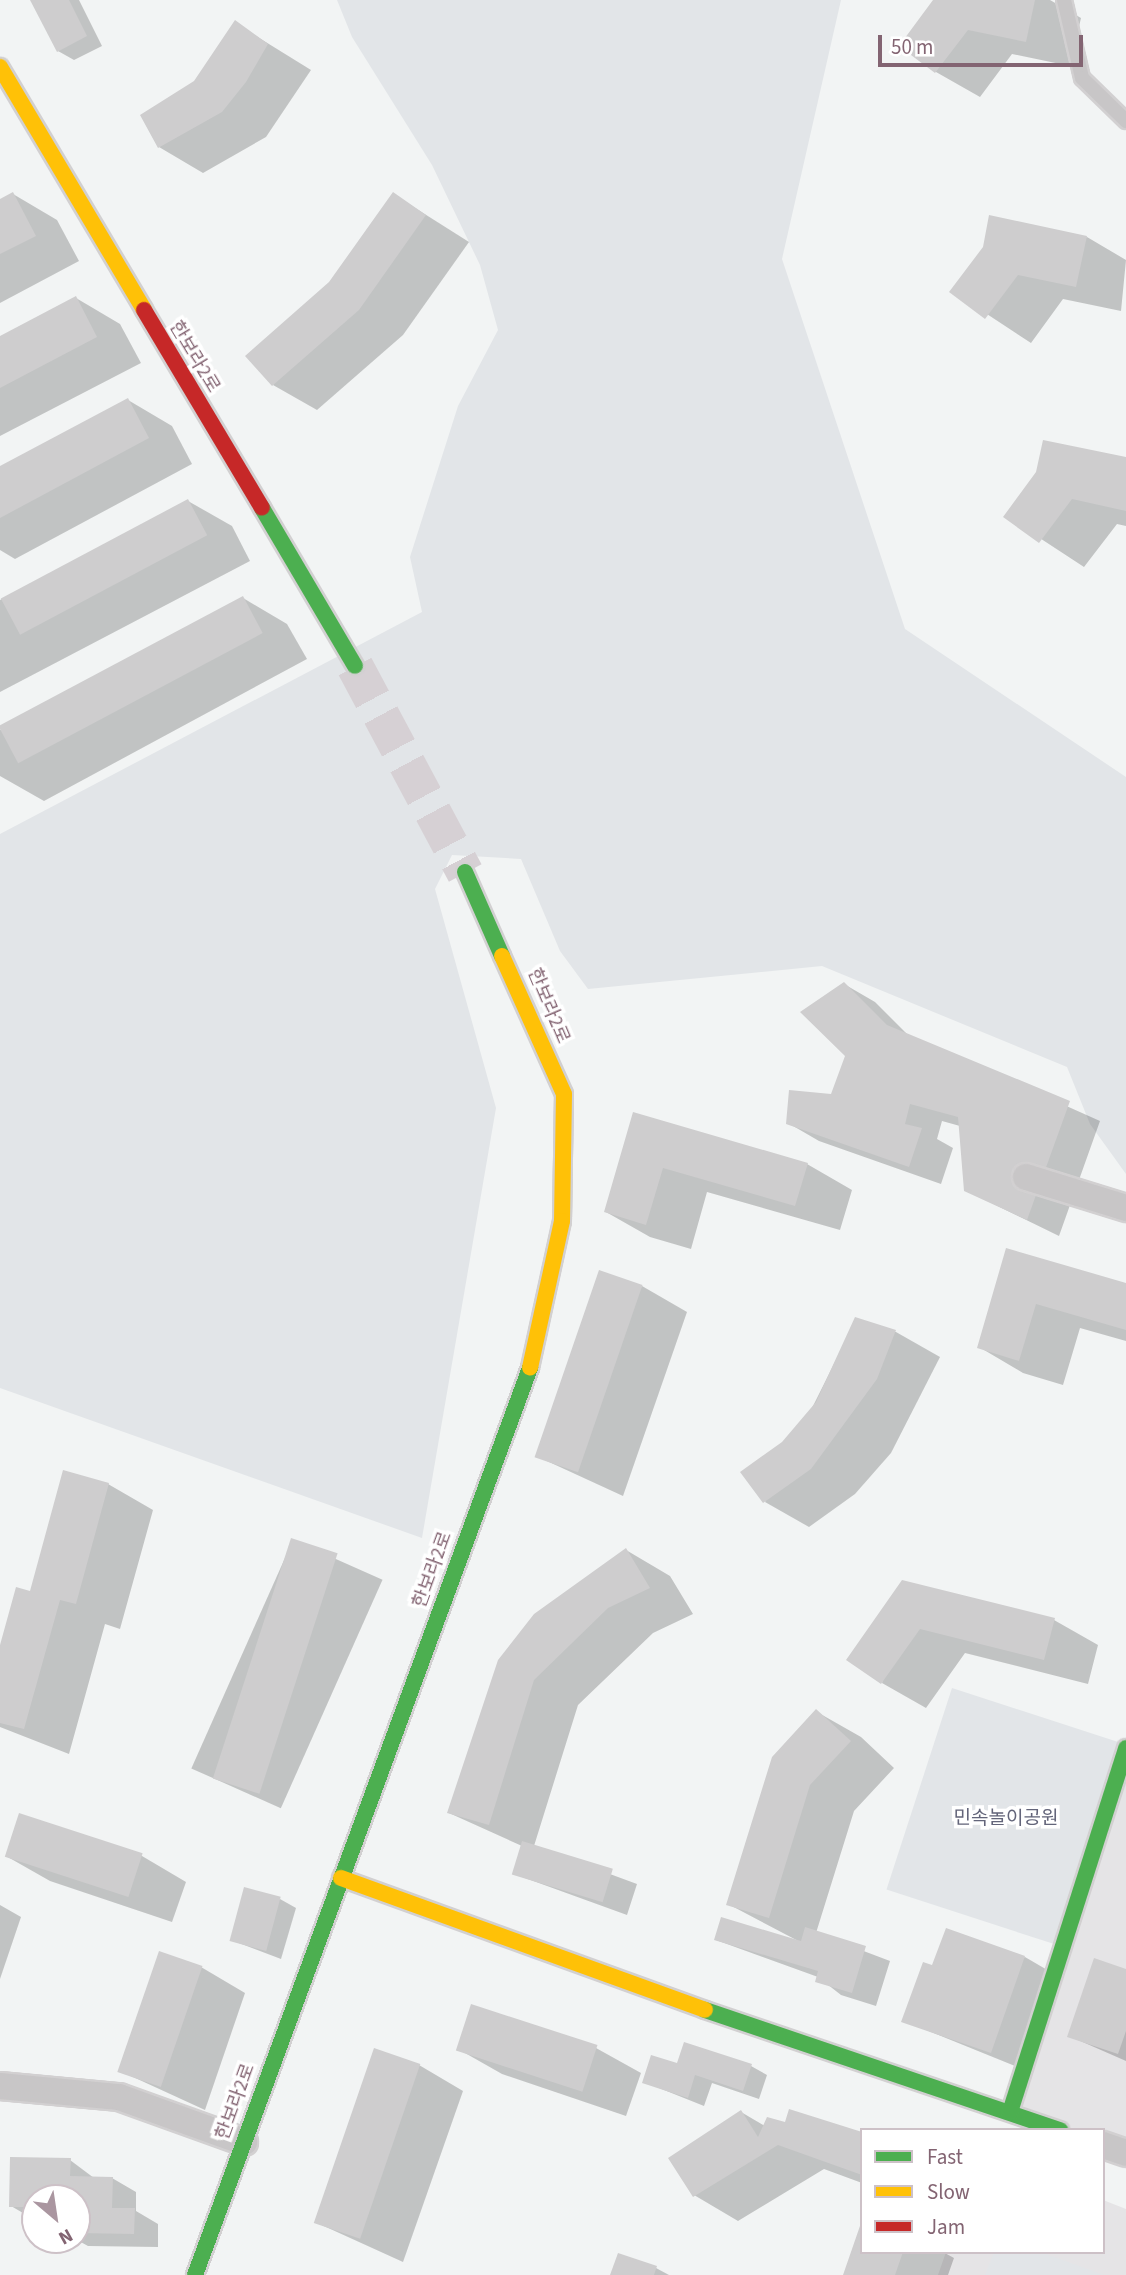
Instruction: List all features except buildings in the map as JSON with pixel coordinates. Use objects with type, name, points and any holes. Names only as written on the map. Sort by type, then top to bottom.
[{"type":"street","name":"한보라2로","points":[[0,67],[355,666]]},
{"type":"street","name":"한보라2로","points":[[195,2275],[534,1356],[562,1221],[564,1094],[465,873]]},
{"type":"street","points":[[1026,1177],[1126,1208]]},
{"type":"street","points":[[1010,2112],[1126,1748]]},
{"type":"street","points":[[341,1878],[834,2056],[1054,2128]]},
{"type":"street","points":[[0,2086],[119,2097],[244,2142]]},
{"type":"street","points":[[1105,2146],[1126,2153]]},
{"type":"lane","points":[[1064,0],[1082,78],[1126,121]]},
{"type":"shaded area","points":[[1126,1748],[1126,2153],[1105,2146],[1105,2128],[1055,2128],[1011,2112]]},
{"type":"shaded area","points":[[1105,2201],[1126,2209],[1126,2275],[938,2275],[945,2254],[1105,2254]]},
{"type":"green space","points":[[337,0],[841,0],[782,259],[905,629],[1126,777],[1126,1174],[1090,1124],[1067,1067],[822,966],[588,989],[560,951],[521,859],[452,855],[435,889],[496,1108],[422,1538],[0,1388],[0,834],[422,612],[410,557],[458,406],[498,330],[480,265],[432,165],[352,37]]},
{"type":"green space","name":"민속놀이공원","points":[[952,1688],[1125,1744],[1060,1946],[886,1890]]},
{"type":"green space","points":[[993,2254],[1046,2254],[1104,2275],[985,2275]]},
{"type":"tunnel","points":[[355,666],[465,872]]},
{"type":"traffic: fast","points":[[262,508],[355,666]]},
{"type":"traffic: fast","points":[[465,872],[502,956]]},
{"type":"traffic: fast","points":[[195,2275],[530,1368]]},
{"type":"traffic: fast","points":[[1010,2112],[1126,1748]]},
{"type":"traffic: fast","points":[[705,2010],[1054,2128]]},
{"type":"traffic: slow","points":[[0,67],[144,310]]},
{"type":"traffic: slow","points":[[502,956],[564,1094],[562,1221],[530,1368]]},
{"type":"traffic: slow","points":[[341,1878],[705,2010]]},
{"type":"traffic: jam","points":[[144,310],[262,508]]}]
